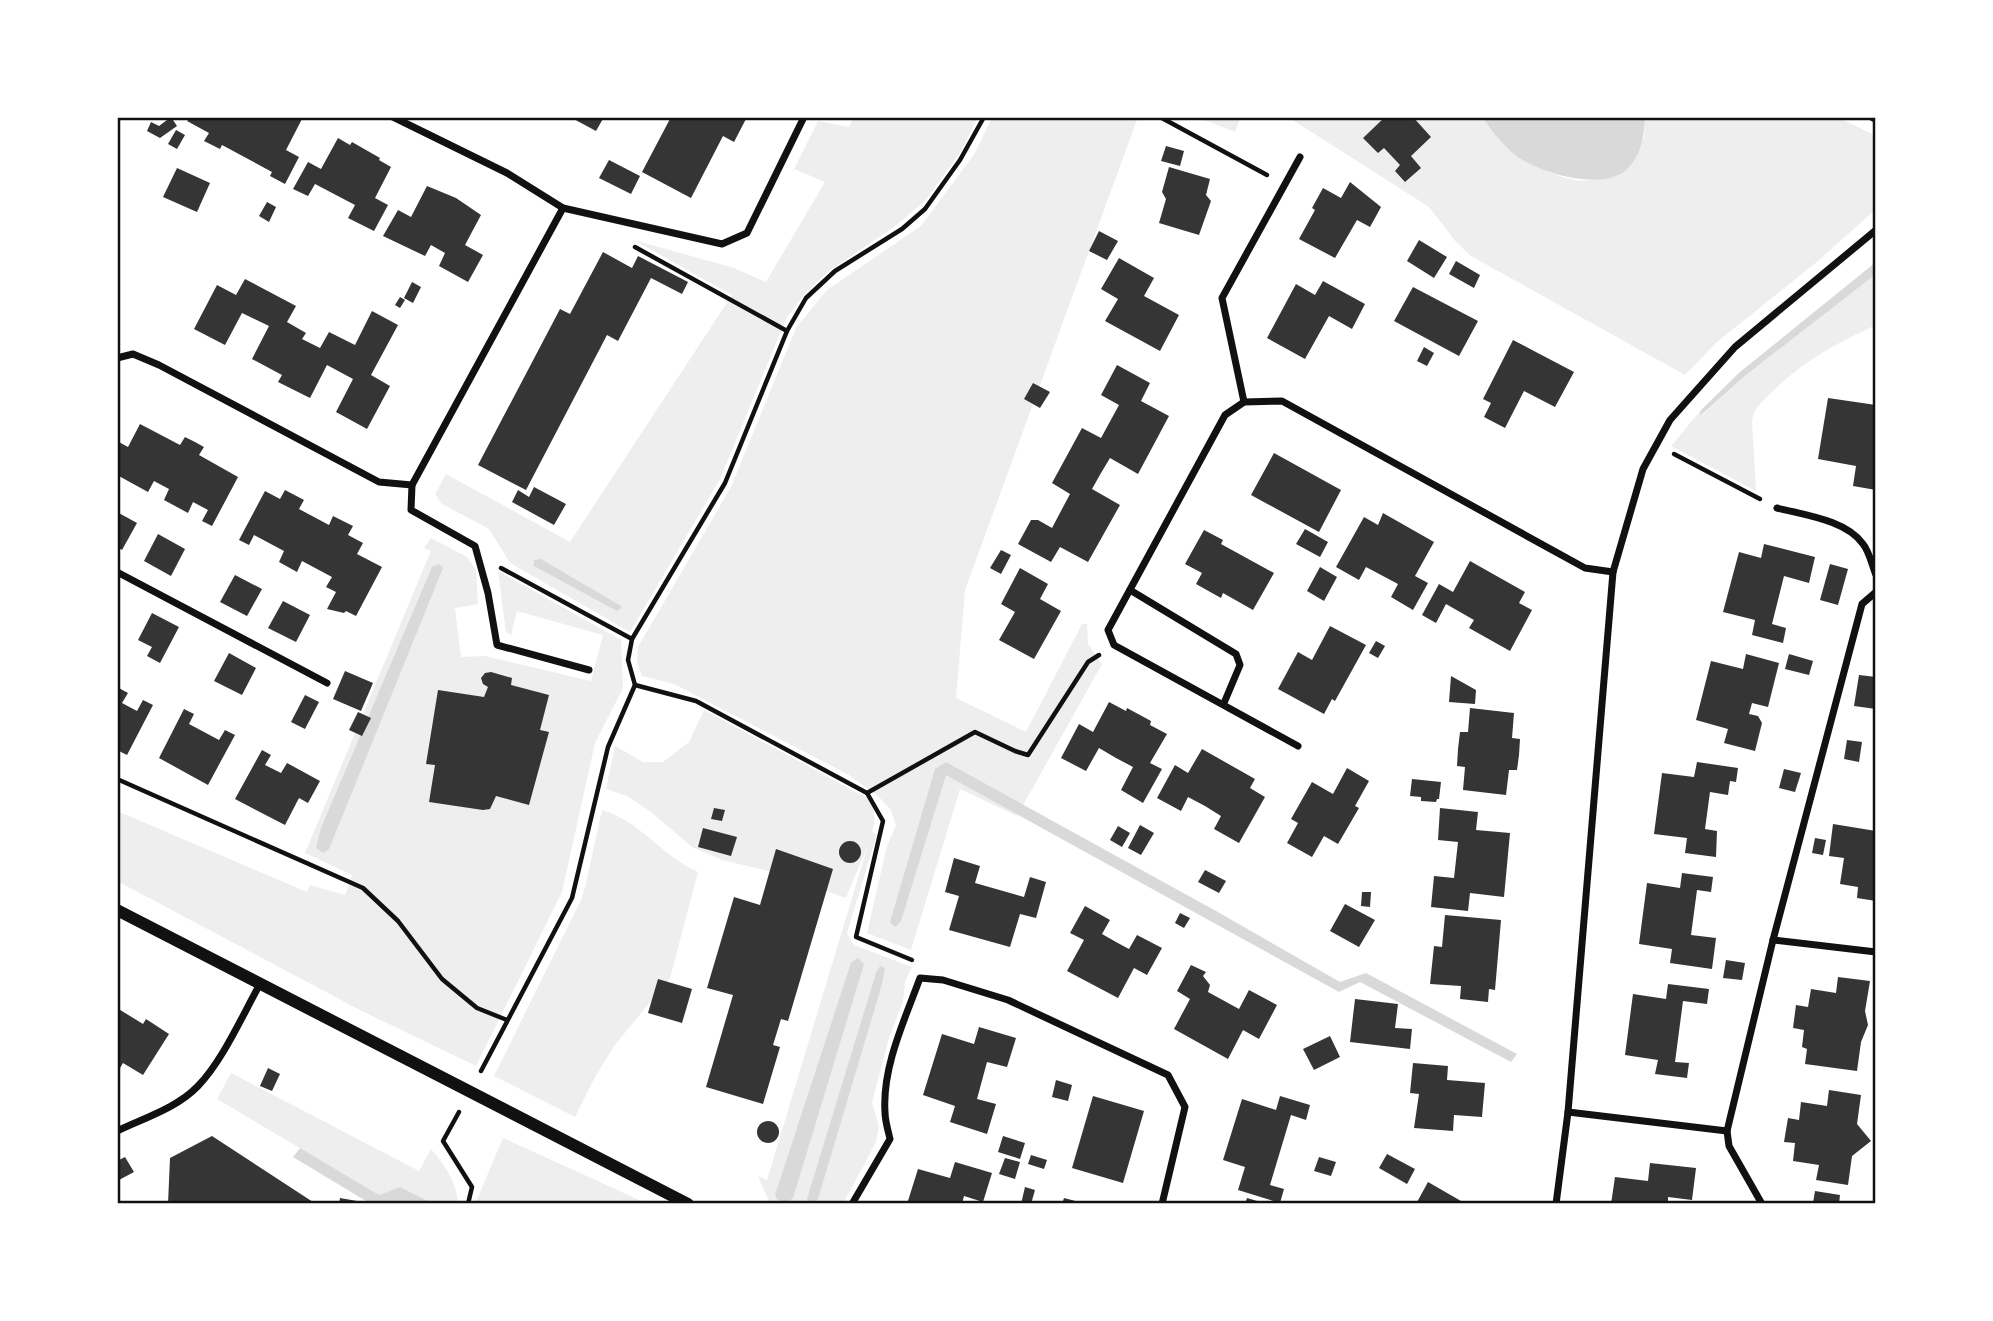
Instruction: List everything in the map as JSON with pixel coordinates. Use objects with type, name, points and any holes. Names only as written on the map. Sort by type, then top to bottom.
[{"type":"street","points":[[393,117],[507,173],[563,208],[722,244],[747,233],[804,117]]},
{"type":"street","points":[[1244,402],[1222,298],[1300,157]]},
{"type":"street","points":[[563,208],[412,485],[411,510],[475,546],[498,645],[589,670]]},
{"type":"street","points":[[1556,1204],[1567,1112],[1613,572],[1643,469],[1670,420],[1735,347],[1876,230]]},
{"type":"street","points":[[117,358],[133,354],[159,365],[379,482],[412,485]]},
{"type":"street","points":[[1298,746],[1114,645],[1108,630],[1225,415],[1244,402],[1282,401],[1585,568],[1613,572]]},
{"type":"street","points":[[1777,508],[1831,522],[1845,529],[1863,544],[1876,575]]},
{"type":"street","points":[[117,572],[327,683]]},
{"type":"street","points":[[1130,590],[1236,654],[1240,665],[1224,703]]},
{"type":"street","points":[[1762,1204],[1730,1146],[1727,1131],[1773,940],[1862,604],[1876,593]]},
{"type":"street","points":[[117,910],[688,1204]]},
{"type":"street","points":[[1773,940],[1876,952]]},
{"type":"street","points":[[852,1204],[890,1139],[885,1113],[886,1088],[893,1058],[920,978],[943,980],[1007,1000],[1168,1075],[1185,1107],[1162,1204]]},
{"type":"street","points":[[117,1131],[177,1102],[198,1087],[215,1064],[260,984]]},
{"type":"street","points":[[1567,1112],[1727,1131]]},
{"type":"path","points":[[468,1204],[472,1188],[443,1140],[572,898],[608,747],[635,685],[628,660],[632,639],[725,483],[787,331],[806,298],[835,271],[902,229],[925,209],[960,160],[984,117]]},
{"type":"path","points":[[1160,117],[1286,185]]},
{"type":"path","points":[[1869,117],[1876,121]]},
{"type":"path","points":[[634,247],[787,331]]},
{"type":"path","points":[[1655,444],[1777,508]]},
{"type":"path","points":[[480,566],[505,568],[632,639]]},
{"type":"path","points":[[867,793],[975,732],[1028,755],[1088,662],[1114,645]]},
{"type":"path","points":[[635,685],[696,701],[867,793],[883,821],[856,937],[915,961],[920,978]]},
{"type":"path","points":[[117,779],[363,888],[398,920],[442,979],[477,1008],[507,1020]]},
{"type":"shaded area","points":[[854,117],[978,117],[962,150],[925,201],[894,227],[829,271],[806,292],[786,319],[720,479],[630,632],[510,563],[489,529],[442,504],[435,494],[446,474],[570,542],[732,295],[634,240],[734,268],[766,282],[825,182],[794,169],[818,121],[849,127]]},
{"type":"shaded area","points":[[992,117],[1138,117],[965,590],[956,698],[1026,732],[1082,624],[1087,624],[1088,644],[1102,664],[1017,816],[960,789],[911,950],[867,933],[887,846],[896,825],[891,810],[878,796],[849,775],[674,684],[642,676],[637,663],[638,647],[731,487],[796,328],[827,290],[921,226],[975,153]]},
{"type":"shaded area","points":[[1197,117],[1241,117],[1235,132]]},
{"type":"shaded area","points":[[1288,117],[1482,117],[1499,137],[1532,163],[1570,179],[1594,180],[1618,175],[1644,138],[1645,117],[1837,117],[1876,136],[1876,209],[1818,261],[1717,342],[1685,375],[1471,256],[1456,242],[1429,207]]},
{"type":"shaded area","points":[[1482,117],[1645,117],[1640,150],[1629,167],[1619,175],[1591,180],[1542,169],[1518,157]]},
{"type":"shaded area","points":[[1876,262],[1876,274],[1746,375],[1700,416],[1701,410],[1740,372]]},
{"type":"shaded area","points":[[1876,274],[1876,325],[1809,361],[1774,390],[1755,411],[1752,420],[1756,491],[1671,446],[1701,410],[1701,416],[1746,375]]},
{"type":"shaded area","points":[[431,538],[467,557],[476,570],[478,604],[455,608],[461,657],[485,656],[591,681],[603,635],[517,611],[511,635],[506,632],[498,571],[621,640],[623,688],[595,743],[562,892],[476,1066],[360,1010],[117,881],[117,811],[307,892],[310,885],[345,895],[352,875],[305,853],[431,551],[424,548]]},
{"type":"shaded area","points":[[541,559],[621,608],[617,611],[534,566],[534,560]]},
{"type":"shaded area","points":[[439,564],[443,568],[329,849],[323,853],[316,848],[321,828],[432,567]]},
{"type":"shaded area","points":[[704,710],[869,799],[873,807],[872,832],[877,834],[847,933],[854,945],[912,967],[905,982],[903,1001],[889,1038],[872,1103],[879,1126],[876,1142],[843,1204],[770,1204],[758,1176],[767,1180],[868,845],[846,898],[773,872],[722,860],[692,847],[651,812],[627,796],[606,789],[615,746],[643,762],[663,762],[689,742]]},
{"type":"shaded area","points":[[946,762],[1340,982],[1366,973],[1517,1054],[1511,1062],[1360,982],[1339,992],[946,775],[901,921],[895,927],[890,922],[935,769]]},
{"type":"shaded area","points":[[602,810],[628,822],[673,857],[698,872],[670,978],[614,1046],[575,1117],[494,1076],[581,900]]},
{"type":"shaded area","points":[[858,958],[864,964],[793,1198],[786,1203],[775,1195],[851,963]]},
{"type":"shaded area","points":[[880,966],[885,968],[882,984],[818,1199],[810,1204],[807,1199]]},
{"type":"shaded area","points":[[231,1073],[419,1171],[431,1149],[449,1174],[458,1203],[434,1204],[400,1187],[379,1195],[217,1099]]},
{"type":"shaded area","points":[[503,1138],[648,1204],[475,1204]]},
{"type":"shaded area","points":[[300,1148],[379,1195],[400,1187],[434,1204],[371,1204],[293,1157]]},
{"type":"building","points":[[171,117],[177,126],[160,138],[147,131],[151,122],[159,126]]},
{"type":"building","points":[[192,117],[302,119],[286,150],[299,157],[285,184],[270,176],[272,172],[222,145],[220,149],[204,141],[209,133],[187,121]]},
{"type":"building","points":[[570,117],[604,117],[596,131]]},
{"type":"building","points":[[671,117],[747,117],[734,142],[723,136],[691,198],[642,172]]},
{"type":"building","points":[[1385,117],[1397,117],[1399,120],[1402,117],[1413,117],[1431,137],[1411,156],[1421,168],[1405,182],[1395,171],[1400,165],[1384,148],[1378,153],[1363,138]]},
{"type":"building","points":[[176,130],[185,135],[177,149],[168,144]]},
{"type":"building","points":[[338,138],[350,145],[352,142],[391,167],[375,198],[388,205],[374,231],[348,218],[355,205],[315,184],[308,196],[293,189],[308,162],[321,169]]},
{"type":"building","points":[[1166,146],[1184,151],[1180,166],[1161,161]]},
{"type":"building","points":[[609,160],[640,176],[631,194],[599,178]]},
{"type":"building","points":[[1169,167],[1210,179],[1206,195],[1211,201],[1199,235],[1159,223],[1166,199],[1162,192]]},
{"type":"building","points":[[177,168],[210,183],[197,212],[163,197]]},
{"type":"building","points":[[1350,182],[1381,207],[1370,227],[1357,220],[1335,258],[1299,239],[1315,210],[1312,208],[1323,188],[1341,198]]},
{"type":"building","points":[[427,186],[456,198],[481,215],[465,245],[483,255],[468,282],[439,266],[445,253],[431,245],[425,256],[383,236],[398,210],[411,217]]},
{"type":"building","points":[[267,202],[276,207],[269,222],[259,216]]},
{"type":"building","points":[[1099,231],[1118,241],[1107,260],[1089,251]]},
{"type":"building","points":[[1419,240],[1447,257],[1434,278],[1407,261]]},
{"type":"building","points":[[603,252],[632,268],[638,256],[688,282],[682,294],[651,278],[618,341],[607,335],[526,490],[478,465],[560,309],[570,314]]},
{"type":"building","points":[[1119,258],[1154,278],[1144,296],[1179,315],[1160,351],[1105,321],[1118,299],[1101,289]]},
{"type":"building","points":[[1456,261],[1480,275],[1474,288],[1449,274]]},
{"type":"building","points":[[245,279],[296,306],[287,322],[306,333],[302,339],[320,348],[329,332],[355,345],[372,311],[398,325],[371,375],[390,386],[367,429],[336,412],[353,379],[327,365],[310,398],[278,382],[282,375],[252,359],[269,326],[242,313],[225,345],[194,329],[217,285],[236,295]]},
{"type":"building","points":[[1323,281],[1365,304],[1352,329],[1329,316],[1305,359],[1267,338],[1296,284],[1315,295]]},
{"type":"building","points":[[412,282],[421,287],[413,303],[404,298]]},
{"type":"building","points":[[1413,287],[1478,321],[1459,356],[1394,321]]},
{"type":"building","points":[[400,297],[405,300],[400,308],[395,305]]},
{"type":"building","points":[[1513,340],[1574,372],[1555,407],[1524,391],[1505,428],[1484,417],[1491,403],[1483,399]]},
{"type":"building","points":[[1424,347],[1434,353],[1427,366],[1417,361]]},
{"type":"building","points":[[1117,365],[1150,383],[1141,401],[1169,416],[1138,474],[1110,458],[1092,489],[1120,505],[1088,562],[1060,547],[1051,562],[1018,544],[1031,520],[1038,520],[1052,528],[1070,494],[1052,483],[1082,428],[1101,438],[1119,405],[1101,395]]},
{"type":"building","points":[[1033,383],[1050,392],[1040,408],[1024,399]]},
{"type":"building","points":[[1828,398],[1876,405],[1876,490],[1853,486],[1856,466],[1818,459]]},
{"type":"building","points":[[140,424],[180,445],[185,437],[195,442],[204,447],[199,455],[238,477],[212,526],[202,521],[208,510],[193,502],[188,513],[164,500],[169,489],[154,481],[148,492],[117,475],[117,441],[128,447]]},
{"type":"building","points":[[1274,453],[1341,490],[1319,532],[1251,495]]},
{"type":"building","points":[[534,487],[566,504],[554,525],[512,502],[518,490],[529,497]]},
{"type":"building","points":[[285,490],[304,500],[299,509],[329,525],[333,516],[353,526],[348,535],[363,543],[357,554],[382,567],[356,616],[346,611],[344,613],[327,609],[336,592],[326,587],[332,577],[302,561],[297,572],[279,562],[284,551],[254,535],[249,545],[239,540],[265,491],[280,499]]},
{"type":"building","points":[[117,512],[137,523],[122,550],[117,547]]},
{"type":"building","points":[[1383,513],[1434,542],[1415,576],[1428,583],[1413,610],[1391,597],[1398,584],[1366,567],[1359,580],[1336,567],[1364,517],[1378,525]]},
{"type":"building","points":[[1305,529],[1328,542],[1320,557],[1296,544]]},
{"type":"building","points":[[1204,530],[1223,540],[1221,544],[1274,573],[1253,610],[1223,593],[1221,598],[1196,584],[1202,573],[1185,564]]},
{"type":"building","points":[[158,534],[185,549],[171,576],[144,561]]},
{"type":"building","points":[[1764,544],[1815,557],[1809,583],[1784,576],[1772,624],[1786,628],[1783,643],[1752,635],[1755,620],[1723,612],[1739,552],[1761,558]]},
{"type":"building","points":[[1001,550],[1011,555],[1001,574],[990,568]]},
{"type":"building","points":[[1470,561],[1525,592],[1519,603],[1532,610],[1510,651],[1469,628],[1474,620],[1446,604],[1436,623],[1422,615],[1439,584],[1453,592]]},
{"type":"building","points":[[1830,564],[1848,569],[1838,605],[1820,600]]},
{"type":"building","points":[[1320,567],[1337,577],[1324,601],[1307,591]]},
{"type":"building","points":[[1020,568],[1048,584],[1040,599],[1061,611],[1034,659],[999,640],[1015,612],[1001,604]]},
{"type":"building","points":[[235,575],[262,589],[247,616],[220,602]]},
{"type":"building","points":[[283,601],[310,615],[296,642],[268,628]]},
{"type":"building","points":[[152,613],[179,627],[160,663],[147,656],[152,647],[138,640]]},
{"type":"building","points":[[1330,626],[1366,645],[1335,701],[1332,699],[1324,714],[1278,689],[1298,652],[1312,660]]},
{"type":"building","points":[[1376,641],[1385,646],[1378,658],[1369,653]]},
{"type":"building","points":[[229,653],[256,668],[242,695],[214,681]]},
{"type":"building","points":[[1746,654],[1779,663],[1768,707],[1752,703],[1749,714],[1758,716],[1762,723],[1755,751],[1724,743],[1728,729],[1696,720],[1711,661],[1743,669]]},
{"type":"building","points":[[1789,654],[1813,661],[1809,675],[1785,669]]},
{"type":"building","points":[[345,671],[373,683],[361,711],[333,699]]},
{"type":"building","points":[[485,673],[512,678],[511,685],[549,695],[540,730],[549,732],[529,805],[496,796],[490,809],[483,810],[429,802],[435,765],[426,764],[438,690],[484,697],[488,687],[483,684],[481,678]]},
{"type":"building","points":[[1859,675],[1876,677],[1876,709],[1854,706]]},
{"type":"building","points":[[1451,676],[1476,690],[1475,704],[1449,702]]},
{"type":"building","points":[[117,687],[128,693],[122,703],[137,711],[143,700],[153,705],[127,755],[117,750]]},
{"type":"building","points":[[305,695],[319,702],[305,729],[291,722]]},
{"type":"building","points":[[1109,702],[1151,721],[1150,725],[1167,734],[1150,763],[1162,769],[1143,803],[1121,790],[1133,767],[1099,748],[1086,771],[1061,758],[1079,724],[1093,732]]},
{"type":"building","points":[[1470,708],[1514,713],[1512,738],[1520,739],[1519,755],[1517,770],[1509,770],[1506,795],[1463,790],[1465,767],[1457,766],[1458,749],[1460,732],[1468,732]]},
{"type":"building","points":[[184,709],[194,714],[189,724],[219,740],[225,730],[235,735],[208,785],[159,758]]},
{"type":"building","points":[[358,712],[371,718],[362,736],[349,730]]},
{"type":"building","points":[[1847,740],[1862,742],[1859,762],[1844,759]]},
{"type":"building","points":[[1202,749],[1255,779],[1250,788],[1265,797],[1239,843],[1214,829],[1221,816],[1205,806],[1188,797],[1181,811],[1157,798],[1175,765],[1188,773]]},
{"type":"building","points":[[262,750],[271,755],[265,765],[281,773],[287,763],[320,781],[308,803],[299,798],[285,825],[235,799]]},
{"type":"building","points":[[1697,762],[1738,768],[1736,782],[1730,781],[1728,795],[1710,792],[1705,829],[1717,831],[1716,857],[1685,853],[1687,838],[1654,834],[1662,773],[1694,777]]},
{"type":"building","points":[[1347,768],[1369,781],[1355,806],[1359,808],[1338,844],[1324,836],[1312,857],[1287,843],[1298,823],[1291,819],[1312,782],[1333,794]]},
{"type":"building","points":[[1784,769],[1801,773],[1795,792],[1779,788]]},
{"type":"building","points":[[1412,779],[1441,782],[1439,799],[1436,802],[1421,801],[1421,797],[1410,796]]},
{"type":"building","points":[[714,808],[725,810],[722,821],[711,819]]},
{"type":"building","points":[[1440,808],[1478,812],[1476,830],[1510,833],[1504,897],[1470,893],[1468,911],[1431,907],[1434,876],[1454,878],[1458,842],[1438,840]]},
{"type":"building","points":[[1833,824],[1876,831],[1876,901],[1857,898],[1858,887],[1840,884],[1844,858],[1829,856]]},
{"type":"building","points":[[1140,825],[1154,833],[1141,855],[1128,848]]},
{"type":"building","points":[[1118,826],[1130,833],[1122,847],[1110,840]]},
{"type":"building","points":[[703,828],[737,837],[731,856],[698,847]]},
{"type":"building","points":[[1815,838],[1826,840],[1823,855],[1812,853]]},
{"type":"building","points":[[850,841],[858,844],[861,852],[858,860],[850,863],[842,860],[839,852],[842,844]]},
{"type":"building","points":[[776,849],[833,869],[788,1021],[781,1019],[773,1045],[780,1047],[763,1104],[706,1087],[733,995],[707,988],[734,897],[760,905]]},
{"type":"building","points":[[954,858],[980,866],[975,883],[1024,897],[1030,877],[1046,882],[1036,918],[1020,914],[1010,947],[949,930],[959,896],[945,892]]},
{"type":"building","points":[[1205,870],[1226,881],[1219,893],[1198,882]]},
{"type":"building","points":[[1682,873],[1713,877],[1711,892],[1697,890],[1691,935],[1716,938],[1712,969],[1670,963],[1672,949],[1639,944],[1647,883],[1680,888]]},
{"type":"building","points":[[1362,892],[1371,892],[1370,907],[1361,906]]},
{"type":"building","points":[[1345,904],[1375,920],[1359,947],[1330,931]]},
{"type":"building","points":[[1085,906],[1110,920],[1102,934],[1116,942],[1129,949],[1137,935],[1162,948],[1147,975],[1134,968],[1118,998],[1067,971],[1084,940],[1070,933]]},
{"type":"building","points":[[1180,913],[1190,918],[1184,928],[1175,923]]},
{"type":"building","points":[[1445,915],[1501,920],[1495,990],[1489,989],[1488,1002],[1460,999],[1461,986],[1430,984],[1434,946],[1442,947]]},
{"type":"building","points":[[1726,960],[1745,963],[1742,980],[1723,978]]},
{"type":"building","points":[[1191,965],[1206,972],[1203,976],[1210,985],[1208,992],[1239,1009],[1249,990],[1277,1005],[1259,1039],[1243,1030],[1228,1059],[1174,1029],[1190,999],[1177,991]]},
{"type":"building","points":[[1838,977],[1870,981],[1865,1011],[1868,1025],[1861,1042],[1857,1071],[1805,1064],[1807,1049],[1802,1047],[1804,1030],[1793,1028],[1796,1005],[1808,1007],[1811,989],[1836,993]]},
{"type":"building","points":[[658,979],[692,989],[682,1023],[648,1013]]},
{"type":"building","points":[[1668,984],[1709,989],[1707,1004],[1683,1001],[1675,1062],[1689,1063],[1687,1078],[1655,1074],[1658,1060],[1625,1055],[1633,994],[1666,999]]},
{"type":"building","points":[[1355,999],[1398,1004],[1395,1028],[1412,1029],[1410,1049],[1350,1042]]},
{"type":"building","points":[[117,1008],[143,1024],[146,1019],[169,1034],[143,1075],[123,1063],[120,1068],[117,1066]]},
{"type":"building","points":[[979,1027],[1016,1038],[1007,1067],[987,1062],[977,1099],[996,1104],[987,1134],[950,1122],[955,1106],[923,1095],[942,1034],[974,1044]]},
{"type":"building","points":[[1330,1036],[1340,1057],[1314,1070],[1303,1049]]},
{"type":"building","points":[[1413,1063],[1448,1066],[1447,1080],[1485,1083],[1482,1117],[1454,1115],[1453,1131],[1414,1128],[1419,1094],[1410,1093]]},
{"type":"building","points":[[268,1068],[280,1074],[272,1091],[260,1086]]},
{"type":"building","points":[[1056,1080],[1072,1085],[1068,1101],[1052,1097]]},
{"type":"building","points":[[1829,1090],[1861,1095],[1857,1124],[1871,1141],[1852,1156],[1848,1185],[1816,1180],[1819,1165],[1793,1161],[1795,1143],[1784,1142],[1788,1118],[1799,1120],[1801,1102],[1827,1106]]},
{"type":"building","points":[[1093,1096],[1144,1111],[1123,1183],[1072,1168]]},
{"type":"building","points":[[1280,1096],[1310,1105],[1306,1120],[1291,1115],[1270,1185],[1284,1189],[1280,1203],[1238,1190],[1245,1167],[1223,1160],[1242,1099],[1276,1110]]},
{"type":"building","points":[[768,1121],[776,1124],[779,1132],[776,1140],[768,1143],[760,1140],[757,1132],[760,1124]]},
{"type":"building","points":[[212,1136],[316,1204],[168,1204],[170,1158]]},
{"type":"building","points":[[1003,1136],[1025,1143],[1020,1159],[998,1152]]},
{"type":"building","points":[[1387,1154],[1415,1169],[1407,1184],[1379,1168]]},
{"type":"building","points":[[1031,1155],[1047,1160],[1044,1169],[1028,1164]]},
{"type":"building","points":[[125,1157],[134,1172],[119,1180],[117,1161]]},
{"type":"building","points":[[1319,1157],[1336,1162],[1331,1176],[1314,1171]]},
{"type":"building","points":[[1005,1158],[1020,1162],[1015,1179],[999,1174]]},
{"type":"building","points":[[955,1162],[992,1173],[983,1202],[964,1196],[962,1204],[907,1204],[918,1169],[950,1178]]},
{"type":"building","points":[[1650,1163],[1696,1168],[1692,1200],[1668,1197],[1668,1204],[1611,1204],[1615,1177],[1648,1181]]},
{"type":"building","points":[[1428,1182],[1461,1201],[1459,1204],[1416,1204]]},
{"type":"building","points":[[1025,1187],[1035,1190],[1031,1204],[1021,1204]]},
{"type":"building","points":[[1815,1191],[1840,1195],[1839,1204],[1813,1203]]},
{"type":"building","points":[[340,1198],[357,1201],[356,1204],[339,1204]]},
{"type":"building","points":[[1064,1198],[1083,1203],[1083,1204],[1062,1204]]},
{"type":"building","points":[[1247,1198],[1264,1203],[1264,1204],[1245,1204]]}]
